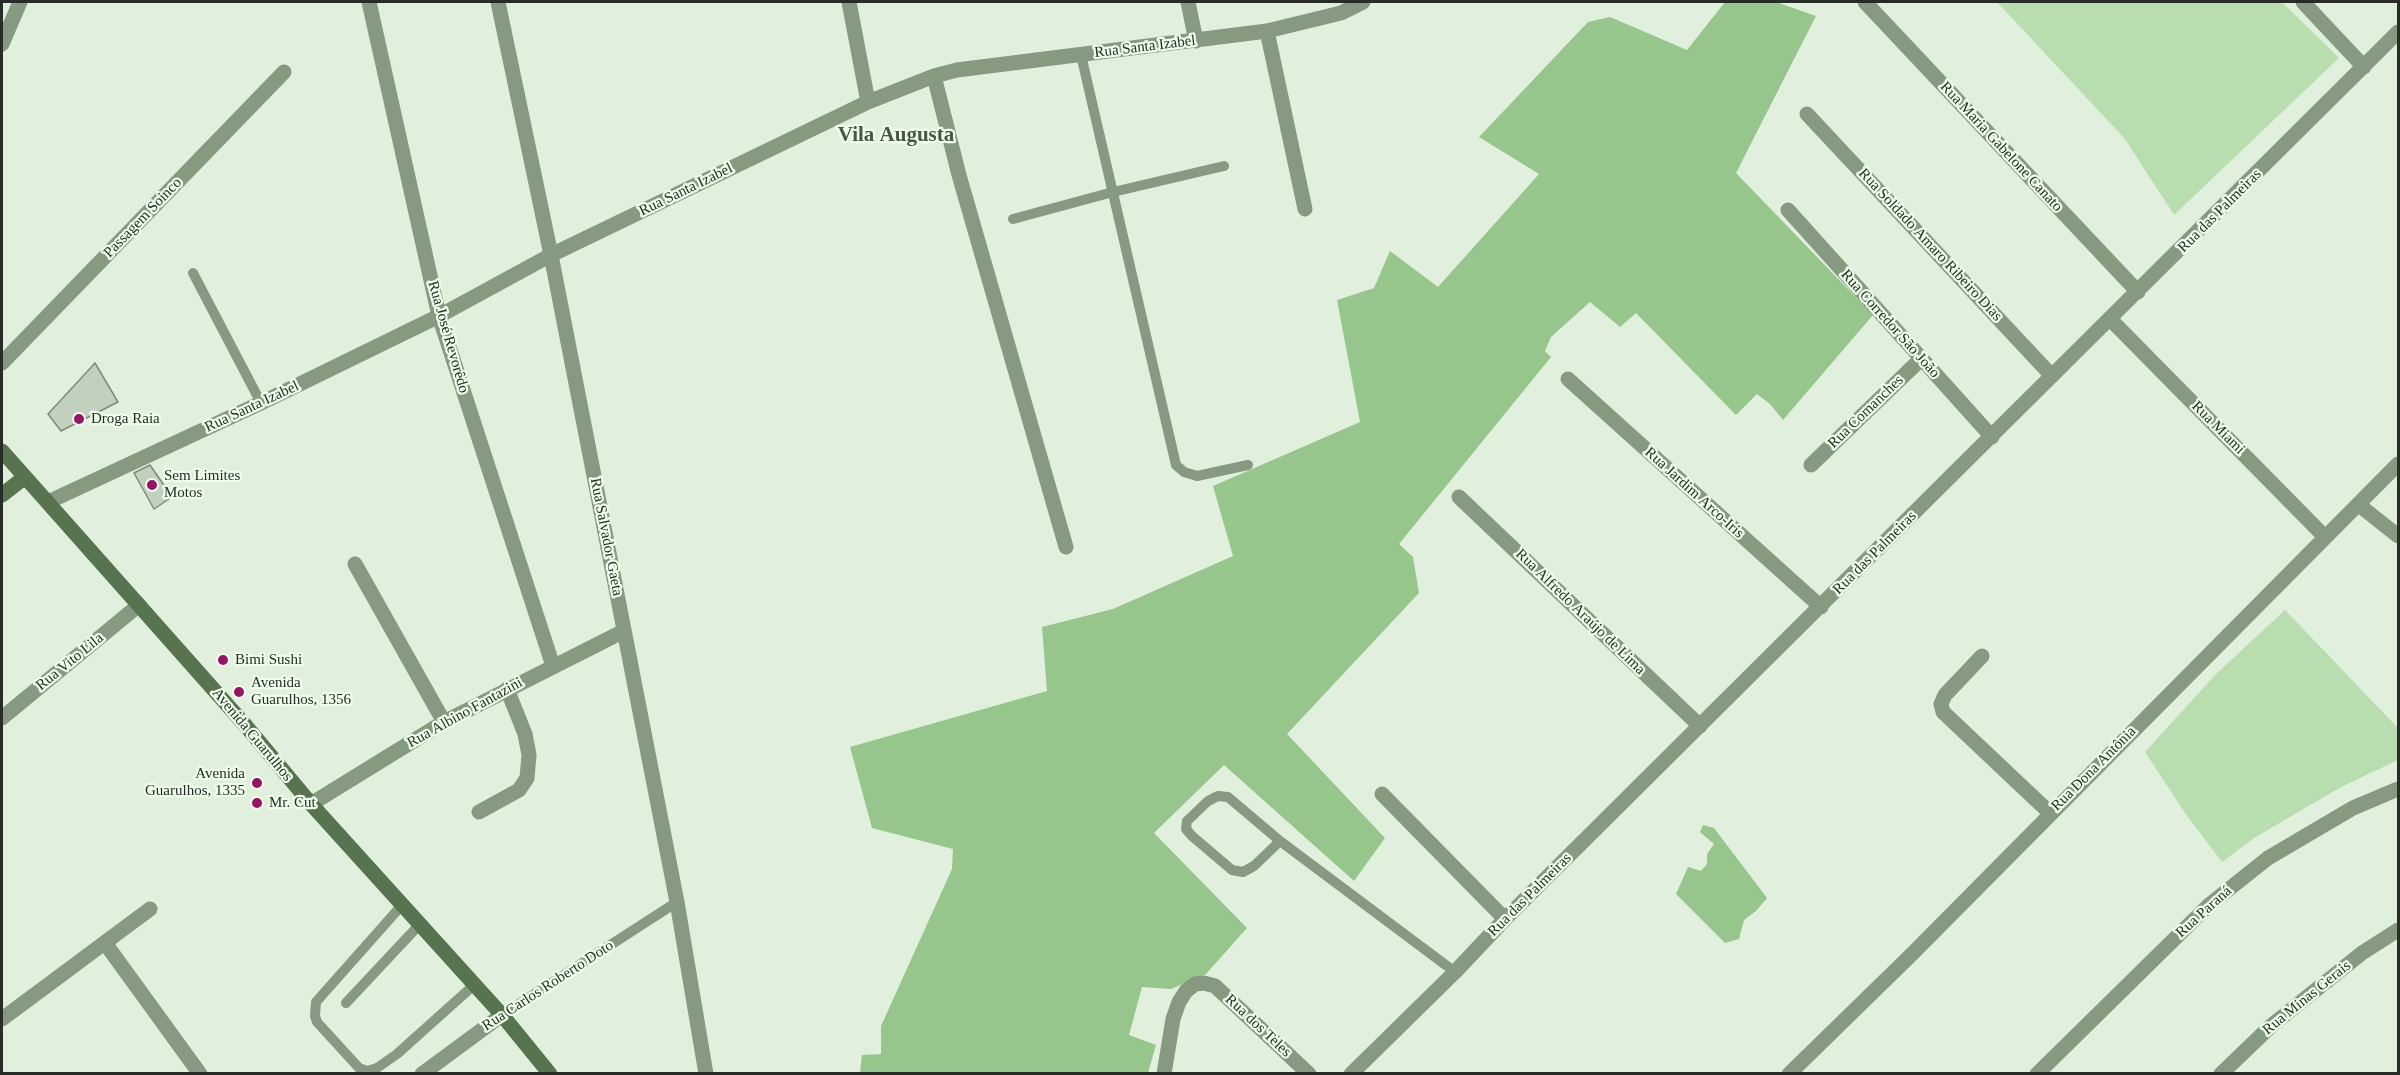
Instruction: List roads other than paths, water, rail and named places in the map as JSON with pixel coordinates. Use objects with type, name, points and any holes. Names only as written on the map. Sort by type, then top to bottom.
[{"type":"main road","name":"Avenida Guarulhos","points":[[2,451],[238,717],[311,804],[502,1015],[550,1074]]},
{"type":"main road","points":[[2,495],[25,477]]},
{"type":"street","points":[[2,44],[20,2]]},
{"type":"street","name":"Rua José Revorêdo","points":[[369,2],[439,316],[553,666]]},
{"type":"street","name":"Rua Salvador Gaeta","points":[[498,2],[551,255],[677,902],[706,1074]]},
{"type":"street","points":[[849,2],[868,102]]},
{"type":"street","points":[[1188,2],[1196,41]]},
{"type":"street","name":"Rua Santa Izabel","points":[[48,502],[261,404],[439,316],[551,255],[868,102],[934,76],[957,70],[1267,32],[1341,13],[1363,2]]},
{"type":"street","name":"Rua Maria Gabelone Canato","points":[[1864,2],[2139,291]]},
{"type":"street","points":[[2302,2],[2364,67]]},
{"type":"street","points":[[1267,32],[1305,209]]},
{"type":"street","name":"Rua das Palmeiras","points":[[1351,1074],[2398,32]]},
{"type":"street","name":"Passagem Soinco","points":[[2,363],[284,72]]},
{"type":"street","points":[[934,76],[958,175],[1066,548]]},
{"type":"street","name":"Rua Soldado Amaro Ribeiro Dias","points":[[1807,114],[2052,376]]},
{"type":"street","name":"Rua Corredor São João","points":[[1788,210],[1992,437]]},
{"type":"street","name":"Rua Miami","points":[[2110,319],[2325,537]]},
{"type":"street","name":"Rua Comanches","points":[[1811,465],[1921,359]]},
{"type":"street","name":"Rua Jardim Arco-Iris","points":[[1568,379],[1821,607]]},
{"type":"street","name":"Rua Dona Antônia","points":[[1789,1074],[1911,955],[2398,464]]},
{"type":"street","name":"Rua Alfredo Araújo de Lima","points":[[1459,497],[1700,726]]},
{"type":"street","points":[[2359,505],[2398,536]]},
{"type":"street","points":[[356,564],[444,722]]},
{"type":"street","name":"Rua Vito Lila","points":[[2,718],[139,605]]},
{"type":"street","name":"Rua Albino Fantazini","points":[[311,804],[444,722],[624,632]]},
{"type":"street","points":[[1982,656],[1945,695],[1941,701],[1943,712],[2050,813]]},
{"type":"street","points":[[479,812],[519,790],[527,778],[529,755],[525,734],[507,689]]},
{"type":"street","name":"Rua Paraná","points":[[2037,1074],[2209,906],[2268,858],[2353,808],[2398,789]]},
{"type":"street","points":[[1382,794],[1505,919]]},
{"type":"street","points":[[2,1019],[150,909]]},
{"type":"street","name":"Rua Minas Gerais","points":[[2221,1074],[2272,1025],[2362,953],[2398,930]]},
{"type":"street","points":[[105,943],[200,1074]]},
{"type":"street","name":"Rua dos Teles","points":[[1164,1074],[1173,1018],[1179,1002],[1195,984],[1204,983],[1215,986],[1308,1074]]},
{"type":"street","name":"Rua Carlos Roberto Doto","points":[[422,1074],[502,1015]]},
{"type":"lane","points":[[1081,55],[1176,465],[1184,472],[1197,476],[1248,465]]},
{"type":"lane","points":[[1013,219],[1113,192],[1224,166]]},
{"type":"lane","points":[[193,273],[261,404]]},
{"type":"lane","points":[[1280,841],[1254,866],[1243,872],[1232,870],[1192,836],[1186,829],[1187,820],[1208,801],[1218,796],[1228,797],[1280,841],[1455,972]]},
{"type":"lane","name":"Rua Carlos Roberto Doto","points":[[502,1015],[677,902]]},
{"type":"lane","points":[[402,905],[316,1002],[317,1022],[359,1068],[367,1071],[377,1068],[397,1054],[474,985]]},
{"type":"lane","points":[[346,1003],[420,924]]},
{"type":"place","name":"Droga Raia","points":[[79,419]]},
{"type":"place","name":"Sem Limites Motos","points":[[152,485]]},
{"type":"place","name":"Bimi Sushi","points":[[223,660]]},
{"type":"place","name":"Avenida Guarulhos, 1356","points":[[239,692]]},
{"type":"place","name":"Avenida Guarulhos, 1335","points":[[257,783]]},
{"type":"place","name":"Mr. Cut","points":[[257,803]]},
{"type":"district","name":"Vila Augusta","points":[[896,136]]}]
